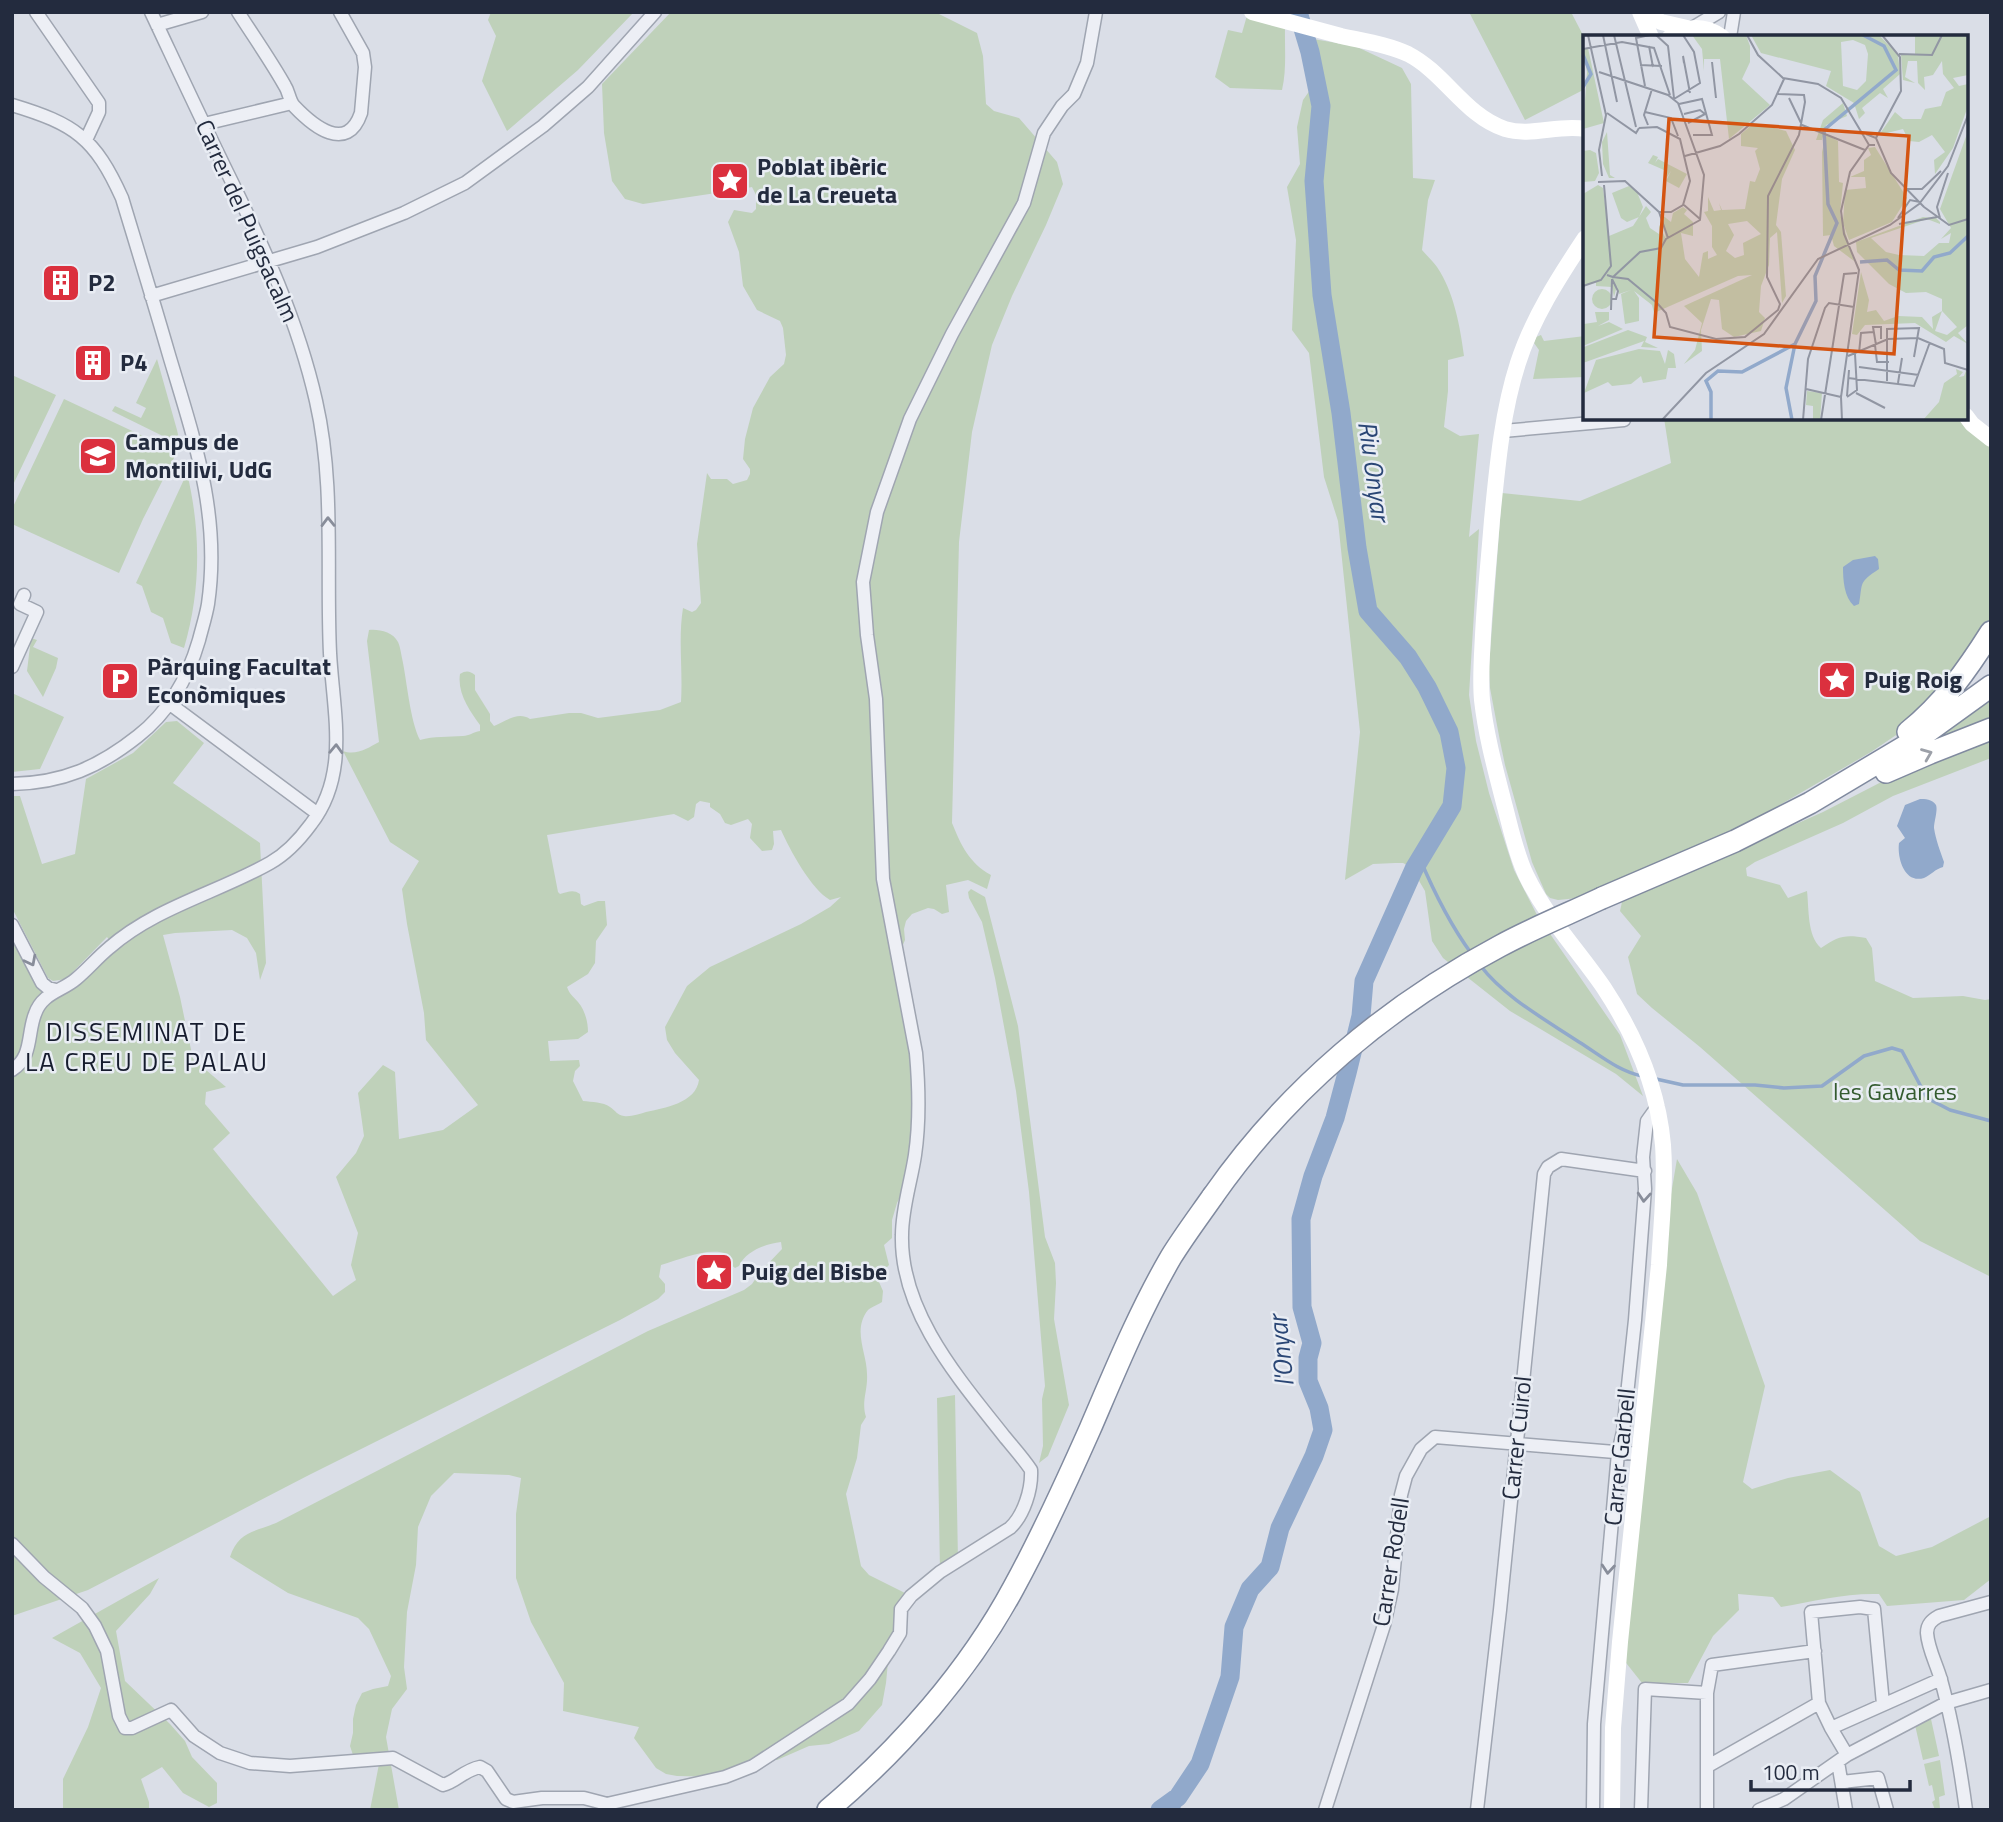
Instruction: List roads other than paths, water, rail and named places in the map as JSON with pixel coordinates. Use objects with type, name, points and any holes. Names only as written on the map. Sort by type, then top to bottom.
[{"type":"highway","points":[[1822,796],[1843,776],[1893,744],[1938,705],[1962,677],[1991,632]]},
{"type":"highway","points":[[828,1810],[911,1730],[963,1666],[1013,1590],[1072,1469],[1134,1328],[1171,1258],[1258,1137],[1315,1077],[1370,1030],[1435,984],[1478,958],[1602,898],[1735,841],[1797,810],[1919,738],[1991,687]]},
{"type":"highway","points":[[1797,810],[1831,799],[1905,763],[1991,729]]},
{"type":"main road","points":[[1642,12],[1661,22],[1707,29],[1718,35]]},
{"type":"main road","points":[[1642,12],[1650,35]]},
{"type":"main road","points":[[1256,13],[1379,44],[1408,54],[1438,76],[1473,111],[1507,130],[1530,132],[1583,128]]},
{"type":"main road","points":[[1675,35],[1691,28]]},
{"type":"main road","points":[[1583,241],[1545,303],[1517,364],[1503,431],[1494,498],[1482,651],[1482,697],[1486,730],[1518,855],[1526,875],[1542,904],[1625,1021],[1642,1058],[1657,1107],[1663,1145],[1658,1265],[1613,1728],[1612,1810]]},
{"type":"main road","points":[[1968,416],[1991,430]]},
{"type":"main road","points":[[1968,418],[1991,439]]},
{"type":"street","points":[[36,12],[99,103],[99,112],[86,140]]},
{"type":"street","name":"Carrer del Puigsacalm","points":[[12,1070],[20,1066],[27,1052],[34,1015],[42,1000],[76,979],[106,950],[138,926],[158,914],[272,862],[294,845],[318,814],[329,792],[335,770],[337,744],[330,652],[328,498],[316,401],[289,310],[256,230],[151,12]]},
{"type":"street","points":[[157,25],[202,12]]},
{"type":"street","points":[[238,12],[287,89],[292,103],[330,134],[338,135],[349,132],[359,120],[365,60],[340,12]]},
{"type":"street","points":[[151,296],[317,247],[404,213],[465,183],[533,134],[588,87],[655,12]]},
{"type":"street","points":[[12,1544],[44,1577],[82,1608],[95,1626],[107,1651],[120,1721],[125,1728],[132,1728],[171,1710],[194,1736],[220,1753],[250,1763],[290,1766],[393,1758],[443,1785],[461,1774],[481,1767],[487,1771],[506,1799],[513,1802],[542,1798],[584,1798],[607,1804],[740,1772],[770,1757],[848,1704],[890,1651],[900,1633],[901,1609],[911,1597],[940,1572],[1017,1522],[1027,1496],[1031,1470],[947,1363],[909,1288],[903,1260],[902,1223],[915,1154],[919,1112],[918,1081],[916,1053],[883,879],[876,699],[863,582],[877,512],[910,419],[951,334],[1024,203],[1044,133],[1062,106],[1074,94],[1087,63],[1096,12]]},
{"type":"street","points":[[1691,28],[1719,12]]},
{"type":"street","points":[[1730,35],[1734,12]]},
{"type":"street","points":[[204,124],[292,103]]},
{"type":"street","points":[[12,105],[56,119],[86,140],[104,162],[122,198],[202,468],[211,531],[212,561],[208,606],[188,669],[170,704],[149,727],[102,762],[72,775],[46,782],[12,784]]},
{"type":"street","points":[[1503,431],[1624,420]]},
{"type":"street","points":[[12,667],[42,608],[20,604],[24,595]]},
{"type":"street","points":[[170,704],[318,814]]},
{"type":"street","points":[[12,925],[42,983],[56,990]]},
{"type":"street","name":"Carrer Garbell","points":[[1594,1810],[1594,1724],[1618,1452],[1623,1432],[1635,1320],[1645,1171],[1643,1157],[1647,1121],[1657,1107]]},
{"type":"street","name":"Carrer Cuirol","points":[[1477,1810],[1544,1174],[1548,1167],[1561,1159],[1645,1171]]},
{"type":"street","name":"Carrer Rodell","points":[[1325,1810],[1384,1625],[1392,1590],[1401,1495],[1406,1476],[1421,1449],[1435,1437],[1639,1454]]},
{"type":"street","points":[[1966,1810],[1957,1746],[1927,1634],[1932,1620],[1939,1616],[1991,1602]]},
{"type":"street","points":[[1846,1810],[1842,1759],[1819,1703],[1811,1612],[1860,1607],[1874,1609],[1882,1704]]},
{"type":"street","points":[[1707,1810],[1707,1693],[1712,1665],[1815,1651]]},
{"type":"street","points":[[1830,1728],[1941,1679]]},
{"type":"street","points":[[1642,1810],[1645,1689],[1707,1693]]},
{"type":"street","points":[[1759,1810],[1784,1799],[1842,1759],[1946,1703],[1991,1690]]},
{"type":"street","points":[[1707,1766],[1819,1703]]},
{"type":"street","points":[[1842,1782],[1878,1778],[1887,1810]]},
{"type":"water","points":[[1875,556],[1879,569],[1864,580],[1859,604],[1854,606],[1846,593],[1843,567],[1853,560]]},
{"type":"water","points":[[1920,799],[1930,800],[1936,805],[1934,828],[1944,862],[1943,867],[1917,879],[1911,877],[1903,868],[1899,843],[1905,838],[1897,826],[1905,805]]},
{"type":"waterway","name":"l'Onyar","points":[[1160,1810],[1178,1797],[1200,1764],[1230,1677],[1234,1627],[1250,1589],[1270,1567],[1280,1528],[1314,1456],[1323,1430],[1319,1408],[1308,1381],[1308,1358],[1312,1343],[1302,1307],[1301,1219],[1347,1073],[1361,1016],[1364,981],[1414,869],[1452,806],[1456,768],[1449,732],[1427,687],[1408,657],[1368,611],[1322,295],[1314,181],[1321,106],[1310,52],[1298,12]]},
{"type":"waterway","points":[[1420,859],[1442,907],[1471,953]]},
{"type":"waterway","points":[[1480,965],[1490,977],[1526,1007],[1609,1062],[1642,1076]]},
{"type":"waterway","points":[[1656,1079],[1683,1085],[1755,1085],[1784,1088],[1822,1086],[1864,1056],[1892,1048],[1902,1051],[1927,1098],[1950,1110],[1991,1121]]},
{"type":"waterway","points":[[1178,1797],[1179,1810]]},
{"type":"place","name":"Poblat ibèric de La Creueta","points":[[730,181]]},
{"type":"place","name":"P2","points":[[61,283]]},
{"type":"place","name":"P4","points":[[93,363]]},
{"type":"place","name":"Campus de Montilivi, UdG","points":[[98,456]]},
{"type":"place","name":"Puig Roig","points":[[1837,680]]},
{"type":"place","name":"Pàrquing Facultat Econòmiques","points":[[120,681]]},
{"type":"place","name":"Puig del Bisbe","points":[[714,1272]]},
{"type":"district","name":"DISSEMINAT DE LA CREU DE PALAU","points":[[147,1047]]},
{"type":"water label","name":"Riu Onyar","points":[[1374,471]]},
{"type":"park label","name":"les Gavarres","points":[[1895,1092]]}]
